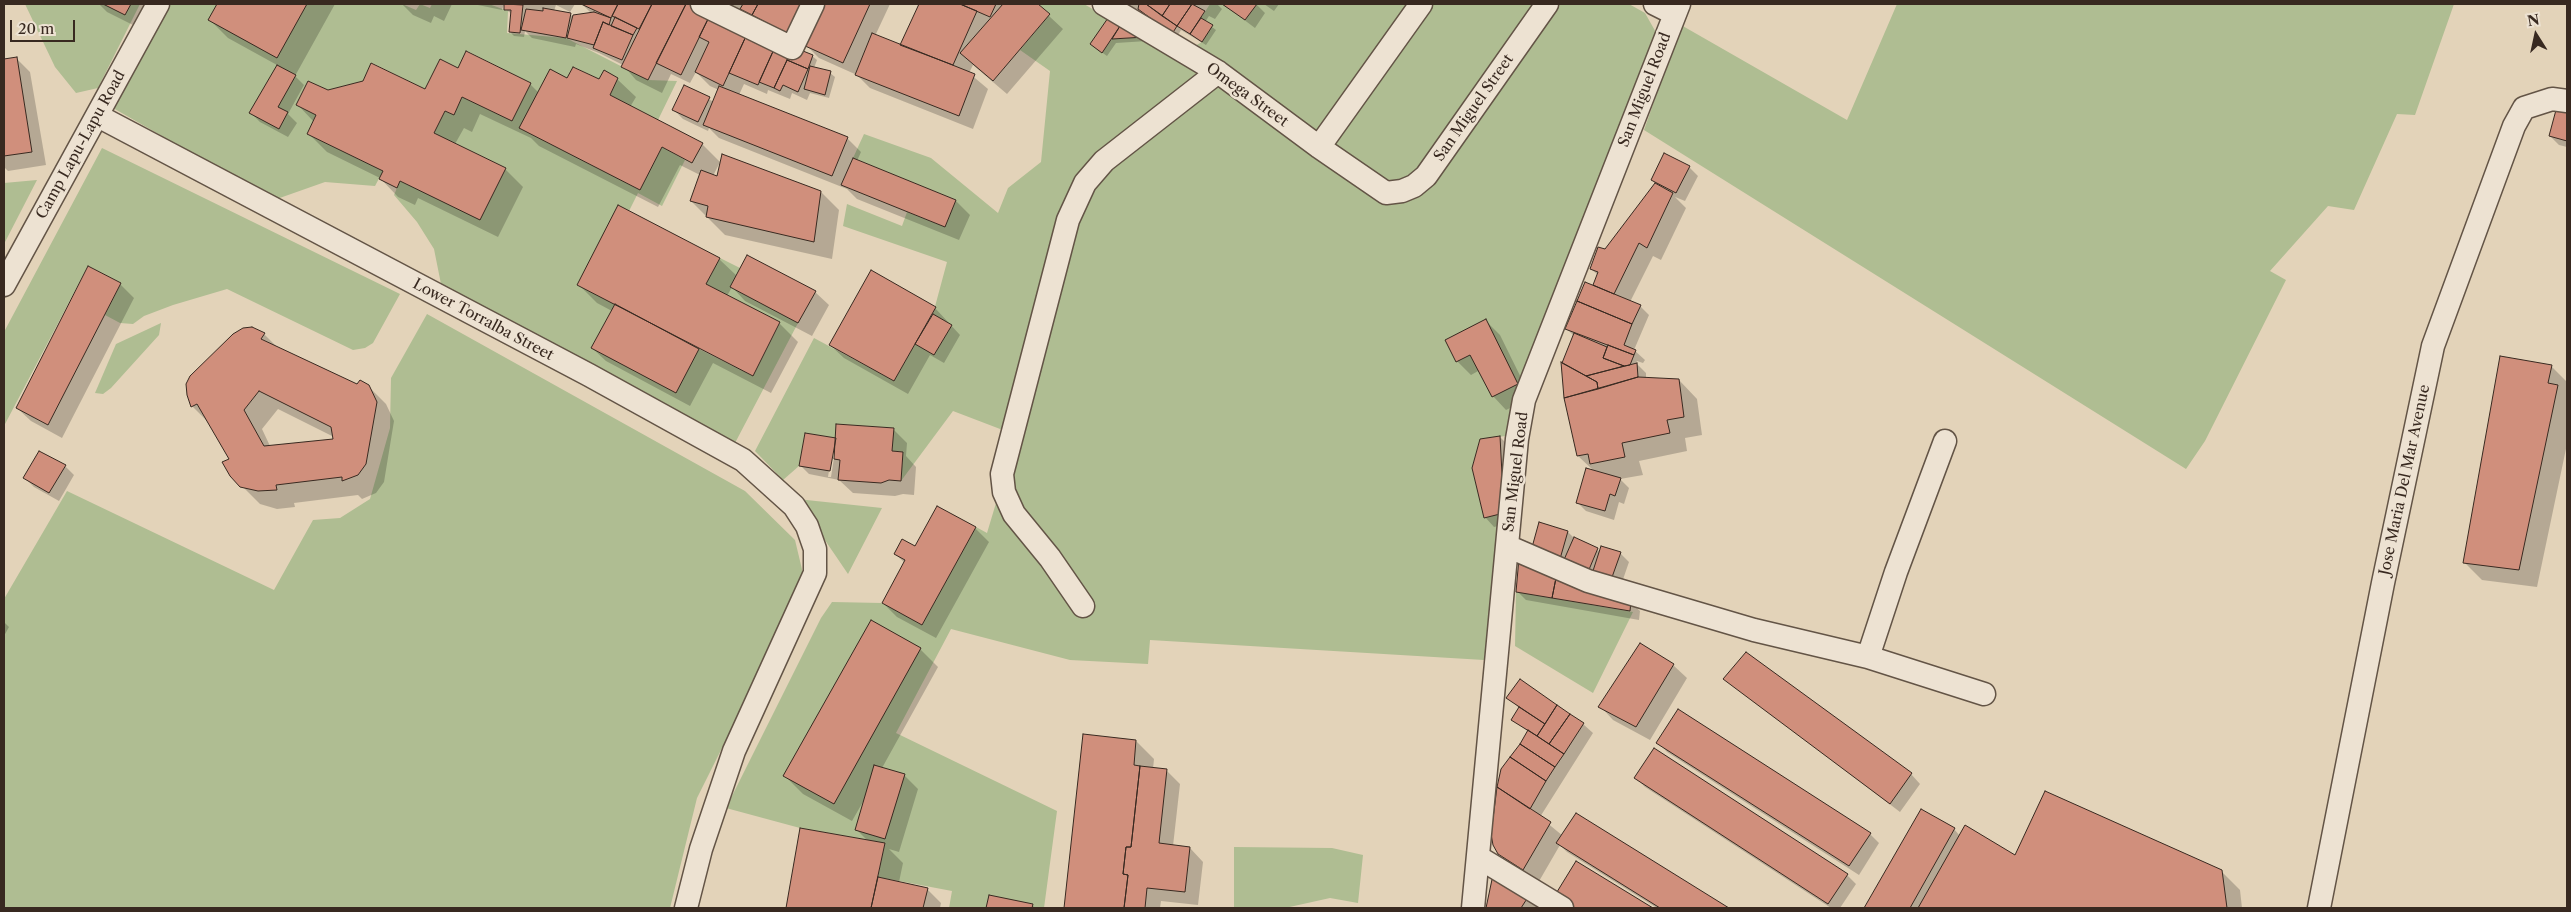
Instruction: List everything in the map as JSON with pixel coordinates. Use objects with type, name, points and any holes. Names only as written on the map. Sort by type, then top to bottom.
[{"type":"street","name":"Camp Lapu-Lapu Road","points":[[4,285],[158,4]]},
{"type":"street","points":[[702,4],[792,48],[813,4]]},
{"type":"street","name":"Omega Street","points":[[1104,4],[1218,72],[1319,148],[1386,193]]},
{"type":"street","points":[[1319,148],[1421,4]]},
{"type":"street","name":"San Miguel Street","points":[[1386,193],[1408,189],[1426,176],[1547,4]]},
{"type":"street","points":[[1654,4],[1677,9]]},
{"type":"street","name":"San Miguel Road","points":[[1473,908],[1517,440],[1524,400],[1677,9]]},
{"type":"street","points":[[1082,606],[1050,558],[1014,514],[1004,492],[1002,474],[1068,220],[1085,183],[1104,161],[1218,72]]},
{"type":"street","name":"Jose Maria Del Mar Avenue","points":[[2319,908],[2383,583],[2433,346],[2514,126],[2524,108],[2552,99],[2567,101]]},
{"type":"street","name":"Lower Torralba Street","points":[[98,116],[580,371],[743,460],[794,506],[807,526],[814,549],[815,573],[734,751],[701,849],[686,908]]},
{"type":"street","points":[[1868,657],[1896,572],[1945,442]]},
{"type":"street","points":[[1507,546],[1588,581],[1754,630],[1868,657],[1984,694]]},
{"type":"street","points":[[1478,857],[1562,908]]},
{"type":"green space","points":[[25,4],[140,4],[98,88],[76,93],[55,67]]},
{"type":"green space","points":[[170,4],[402,4],[416,10],[420,4],[430,8],[432,4],[489,4],[508,11],[507,33],[566,38],[648,80],[677,81],[658,120],[610,95],[618,78],[604,71],[599,79],[574,67],[567,78],[519,128],[640,190],[662,147],[685,160],[662,206],[638,193],[629,211],[619,206],[577,285],[615,304],[591,348],[676,392],[699,349],[753,376],[780,323],[706,284],[720,258],[740,268],[730,287],[798,323],[735,443],[442,289],[434,249],[417,222],[394,195],[400,181],[480,219],[506,168],[434,133],[445,111],[454,115],[462,97],[512,121],[531,83],[467,51],[458,68],[440,59],[425,89],[372,63],[363,81],[328,90],[308,81],[296,105],[316,115],[307,134],[383,171],[375,186],[325,182],[274,200],[113,108]]},
{"type":"green space","points":[[1038,4],[1084,4],[1108,18],[1102,52],[1112,39],[1145,37],[1175,57],[1202,42],[1212,25],[1201,18],[1210,4],[1224,4],[1245,20],[1257,4],[1629,4],[1645,13],[1658,36],[1521,378],[1506,436],[1480,439],[1472,468],[1484,518],[1504,513],[1484,660],[1150,640],[1148,664],[1070,660],[951,629],[896,733],[1057,811],[1044,908],[949,908],[952,891],[878,877],[885,843],[800,828],[726,808],[821,618],[832,602],[882,603],[922,625],[976,527],[987,533],[999,493],[1008,432],[953,411],[901,481],[903,452],[892,451],[893,428],[837,424],[836,438],[805,433],[799,466],[783,480],[755,451],[814,338],[894,381],[915,344],[934,355],[952,325],[933,314],[947,262],[843,226],[847,204],[902,226],[907,212],[945,227],[956,200],[853,158],[864,134],[931,158],[998,213],[1008,188],[1041,162],[1050,71],[1020,50],[1050,14]]},
{"type":"green space","points":[[1897,4],[2454,4],[2415,115],[2397,114],[2354,210],[2328,206],[2270,271],[2286,280],[2205,441],[2186,469],[1644,130],[1681,25],[1847,120]]},
{"type":"green space","points":[[102,148],[400,294],[373,343],[365,348],[353,350],[227,289],[173,305],[144,316],[133,324],[120,323],[105,315],[121,283],[88,266],[4,426],[4,332]]},
{"type":"green space","points":[[37,180],[4,244],[4,183]]},
{"type":"green space","points":[[427,314],[745,491],[795,540],[805,582],[697,798],[670,908],[4,908],[4,599],[67,491],[274,590],[313,520],[340,518],[370,499],[390,428],[391,378]]},
{"type":"green space","points":[[161,323],[159,335],[111,388],[103,394],[95,393],[116,344]]},
{"type":"green space","points":[[797,499],[882,508],[848,574]]},
{"type":"green space","points":[[1516,592],[1633,612],[1593,693],[1515,646]]},
{"type":"green space","points":[[1234,847],[1332,848],[1363,855],[1358,903],[1330,898],[1285,908],[1234,908]]},
{"type":"building","points":[[103,4],[131,4],[125,15]]},
{"type":"building","points":[[217,4],[307,4],[277,58],[208,20]]},
{"type":"building","points":[[504,4],[523,5],[520,33],[509,32],[511,10],[504,10]]},
{"type":"building","points":[[581,4],[618,4],[611,18]]},
{"type":"building","points":[[618,4],[652,4],[639,29],[612,16]]},
{"type":"building","points":[[652,4],[686,4],[648,80],[621,67]]},
{"type":"building","points":[[686,4],[692,4],[711,13],[681,75],[656,63]]},
{"type":"building","points":[[743,4],[758,4],[752,15],[740,9]]},
{"type":"building","points":[[758,4],[804,4],[788,34],[752,15]]},
{"type":"building","points":[[823,4],[870,4],[843,63],[803,45]]},
{"type":"building","points":[[919,4],[960,4],[977,11],[953,65],[900,45]]},
{"type":"building","points":[[960,4],[996,4],[990,17]]},
{"type":"building","points":[[1003,4],[1038,4],[1050,14],[993,81],[960,53]]},
{"type":"building","points":[[1139,4],[1146,4],[1177,26],[1172,34],[1138,9]]},
{"type":"building","points":[[1146,4],[1170,4],[1162,16]]},
{"type":"building","points":[[1170,4],[1192,4],[1177,26],[1162,16]]},
{"type":"building","points":[[1192,4],[1205,11],[1190,34],[1177,26]]},
{"type":"building","points":[[1222,4],[1257,4],[1245,20]]},
{"type":"building","points":[[543,8],[571,13],[566,38],[521,30],[526,9],[543,11]]},
{"type":"building","points":[[594,12],[611,18],[609,25],[603,22],[594,45],[567,38],[573,15]]},
{"type":"building","points":[[711,13],[747,34],[723,86],[695,72],[709,42],[699,37]]},
{"type":"building","points":[[615,17],[637,28],[633,35],[611,26]]},
{"type":"building","points":[[1108,18],[1120,26],[1102,53],[1090,44]]},
{"type":"building","points":[[1201,18],[1213,25],[1202,42],[1190,34]]},
{"type":"building","points":[[603,22],[633,35],[622,60],[593,48]]},
{"type":"building","points":[[1120,26],[1145,37],[1112,39]]},
{"type":"building","points":[[872,33],[975,74],[959,116],[855,75]]},
{"type":"building","points":[[747,34],[775,47],[758,85],[729,73]]},
{"type":"building","points":[[775,47],[790,54],[774,88],[759,82]]},
{"type":"building","points":[[793,47],[813,55],[808,69],[787,60]]},
{"type":"building","points":[[466,51],[531,83],[512,121],[462,97],[454,115],[445,111],[434,133],[506,168],[480,220],[400,181],[397,188],[379,179],[383,171],[307,134],[316,115],[296,105],[308,81],[328,90],[363,81],[371,63],[425,89],[440,59],[458,68]]},
{"type":"building","points":[[17,57],[32,152],[4,156],[4,59]]},
{"type":"building","points":[[787,60],[808,69],[798,92],[783,85],[780,91],[774,88]]},
{"type":"building","points":[[277,65],[296,75],[278,107],[288,112],[279,129],[249,113]]},
{"type":"building","points":[[810,66],[831,71],[825,95],[804,89]]},
{"type":"building","points":[[573,67],[599,79],[604,70],[618,78],[610,95],[703,143],[692,163],[662,147],[640,190],[519,128],[550,69],[567,78]]},
{"type":"building","points":[[684,85],[710,97],[698,122],[672,110]]},
{"type":"building","points":[[719,86],[848,137],[832,176],[703,125]]},
{"type":"building","points":[[2556,110],[2567,112],[2567,141],[2549,136]]},
{"type":"building","points":[[1664,153],[1690,166],[1676,193],[1651,180]]},
{"type":"building","points":[[722,154],[821,191],[814,242],[706,217],[708,206],[690,201],[701,170],[717,176]]},
{"type":"building","points":[[853,158],[956,200],[945,227],[841,185]]},
{"type":"building","points":[[1655,183],[1673,193],[1647,248],[1639,243],[1614,294],[1593,285],[1598,272],[1590,269],[1598,247],[1605,249]]},
{"type":"building","points":[[618,205],[720,258],[706,284],[780,322],[753,376],[577,285]]},
{"type":"building","points":[[747,255],[816,291],[798,323],[730,287]]},
{"type":"building","points":[[88,266],[121,283],[48,425],[16,408]]},
{"type":"building","points":[[871,270],[936,307],[894,381],[829,345]]},
{"type":"building","points":[[1585,282],[1641,305],[1632,324],[1577,301]]},
{"type":"building","points":[[1577,301],[1632,324],[1624,345],[1636,350],[1634,355],[1565,329]]},
{"type":"building","points":[[615,304],[699,349],[676,393],[591,348]]},
{"type":"building","points":[[933,314],[952,325],[934,355],[915,344]]},
{"type":"building","points":[[1486,319],[1518,384],[1492,397],[1470,355],[1456,362],[1445,340]]},
{"type":"building","points":[[252,327],[265,333],[261,339],[357,384],[360,380],[369,385],[377,402],[366,464],[358,475],[342,481],[342,477],[276,485],[277,490],[258,491],[240,487],[230,476],[222,462],[229,459],[197,404],[191,407],[186,384],[190,376],[233,334],[243,328]],"holes":[[[259,391],[331,427],[333,439],[264,446],[244,410]]]},
{"type":"building","points":[[1574,333],[1607,347],[1603,358],[1624,366],[1586,376],[1562,363]]},
{"type":"building","points":[[1608,345],[1634,355],[1630,365],[1624,366],[1603,358]]},
{"type":"building","points":[[2500,356],[2552,365],[2548,383],[2558,385],[2519,570],[2463,563]]},
{"type":"building","points":[[1561,362],[1597,382],[1598,389],[1564,398]]},
{"type":"building","points":[[1637,363],[1638,377],[1598,389],[1597,382],[1586,376]]},
{"type":"building","points":[[1638,377],[1679,379],[1684,417],[1667,420],[1670,433],[1622,443],[1625,457],[1590,464],[1588,454],[1577,456],[1564,398]]},
{"type":"building","points":[[836,424],[894,428],[892,451],[903,452],[901,481],[889,480],[881,483],[838,480],[840,460],[834,459]]},
{"type":"building","points":[[805,433],[836,438],[830,471],[799,466]]},
{"type":"building","points":[[1500,436],[1504,513],[1484,518],[1472,468],[1480,439]]},
{"type":"building","points":[[39,451],[66,465],[49,493],[23,478]]},
{"type":"building","points":[[1586,468],[1621,478],[1615,496],[1610,494],[1605,511],[1576,503]]},
{"type":"building","points":[[937,506],[976,527],[922,625],[882,603],[905,560],[894,554],[902,539],[915,546]]},
{"type":"building","points":[[1539,522],[1568,531],[1560,559],[1531,551]]},
{"type":"building","points":[[1574,537],[1598,548],[1588,572],[1563,562]]},
{"type":"building","points":[[1601,546],[1621,552],[1611,580],[1592,574]]},
{"type":"building","points":[[1519,558],[1556,578],[1552,598],[1516,592]]},
{"type":"building","points":[[1556,578],[1631,601],[1630,611],[1552,598]]},
{"type":"building","points":[[871,620],[921,648],[834,804],[783,776]]},
{"type":"building","points":[[1640,643],[1674,664],[1636,727],[1598,707]]},
{"type":"building","points":[[1746,652],[1912,773],[1890,804],[1723,679]]},
{"type":"building","points":[[1520,679],[1557,705],[1545,724],[1506,698]]},
{"type":"building","points":[[1557,705],[1570,714],[1549,744],[1537,736]]},
{"type":"building","points":[[1519,707],[1545,724],[1537,736],[1511,720]]},
{"type":"building","points":[[1678,709],[1871,833],[1849,866],[1656,743]]},
{"type":"building","points":[[1570,714],[1584,723],[1564,754],[1549,744]]},
{"type":"building","points":[[1528,730],[1564,754],[1555,767],[1520,744]]},
{"type":"building","points":[[1083,734],[1136,740],[1134,765],[1140,766],[1131,847],[1126,847],[1123,874],[1128,875],[1124,908],[1064,908]]},
{"type":"building","points":[[1520,744],[1555,767],[1546,781],[1510,757]]},
{"type":"building","points":[[1654,748],[1848,874],[1828,904],[1634,778]]},
{"type":"building","points":[[1510,757],[1546,781],[1530,809],[1497,787],[1501,769]]},
{"type":"building","points":[[874,765],[905,774],[885,839],[855,830]]},
{"type":"building","points":[[1140,766],[1167,769],[1159,843],[1190,847],[1185,892],[1147,888],[1145,908],[1124,908],[1128,875],[1123,874],[1126,847],[1131,847]]},
{"type":"building","points":[[1497,787],[1551,822],[1523,870],[1498,854],[1493,845],[1491,834]]},
{"type":"building","points":[[2045,791],[2222,870],[2227,908],[1918,908],[1965,825],[2015,855]]},
{"type":"building","points":[[1921,809],[1955,828],[1910,908],[1864,908]]},
{"type":"building","points":[[1576,813],[1729,908],[1660,908],[1556,843]]},
{"type":"building","points":[[800,828],[885,843],[871,908],[786,908]]},
{"type":"building","points":[[1576,861],[1653,908],[1565,908],[1552,900]]},
{"type":"building","points":[[1494,870],[1530,894],[1521,908],[1486,908]]},
{"type":"building","points":[[878,877],[928,888],[923,908],[871,908]]},
{"type":"building","points":[[989,895],[1033,904],[1032,908],[986,908]]}]
